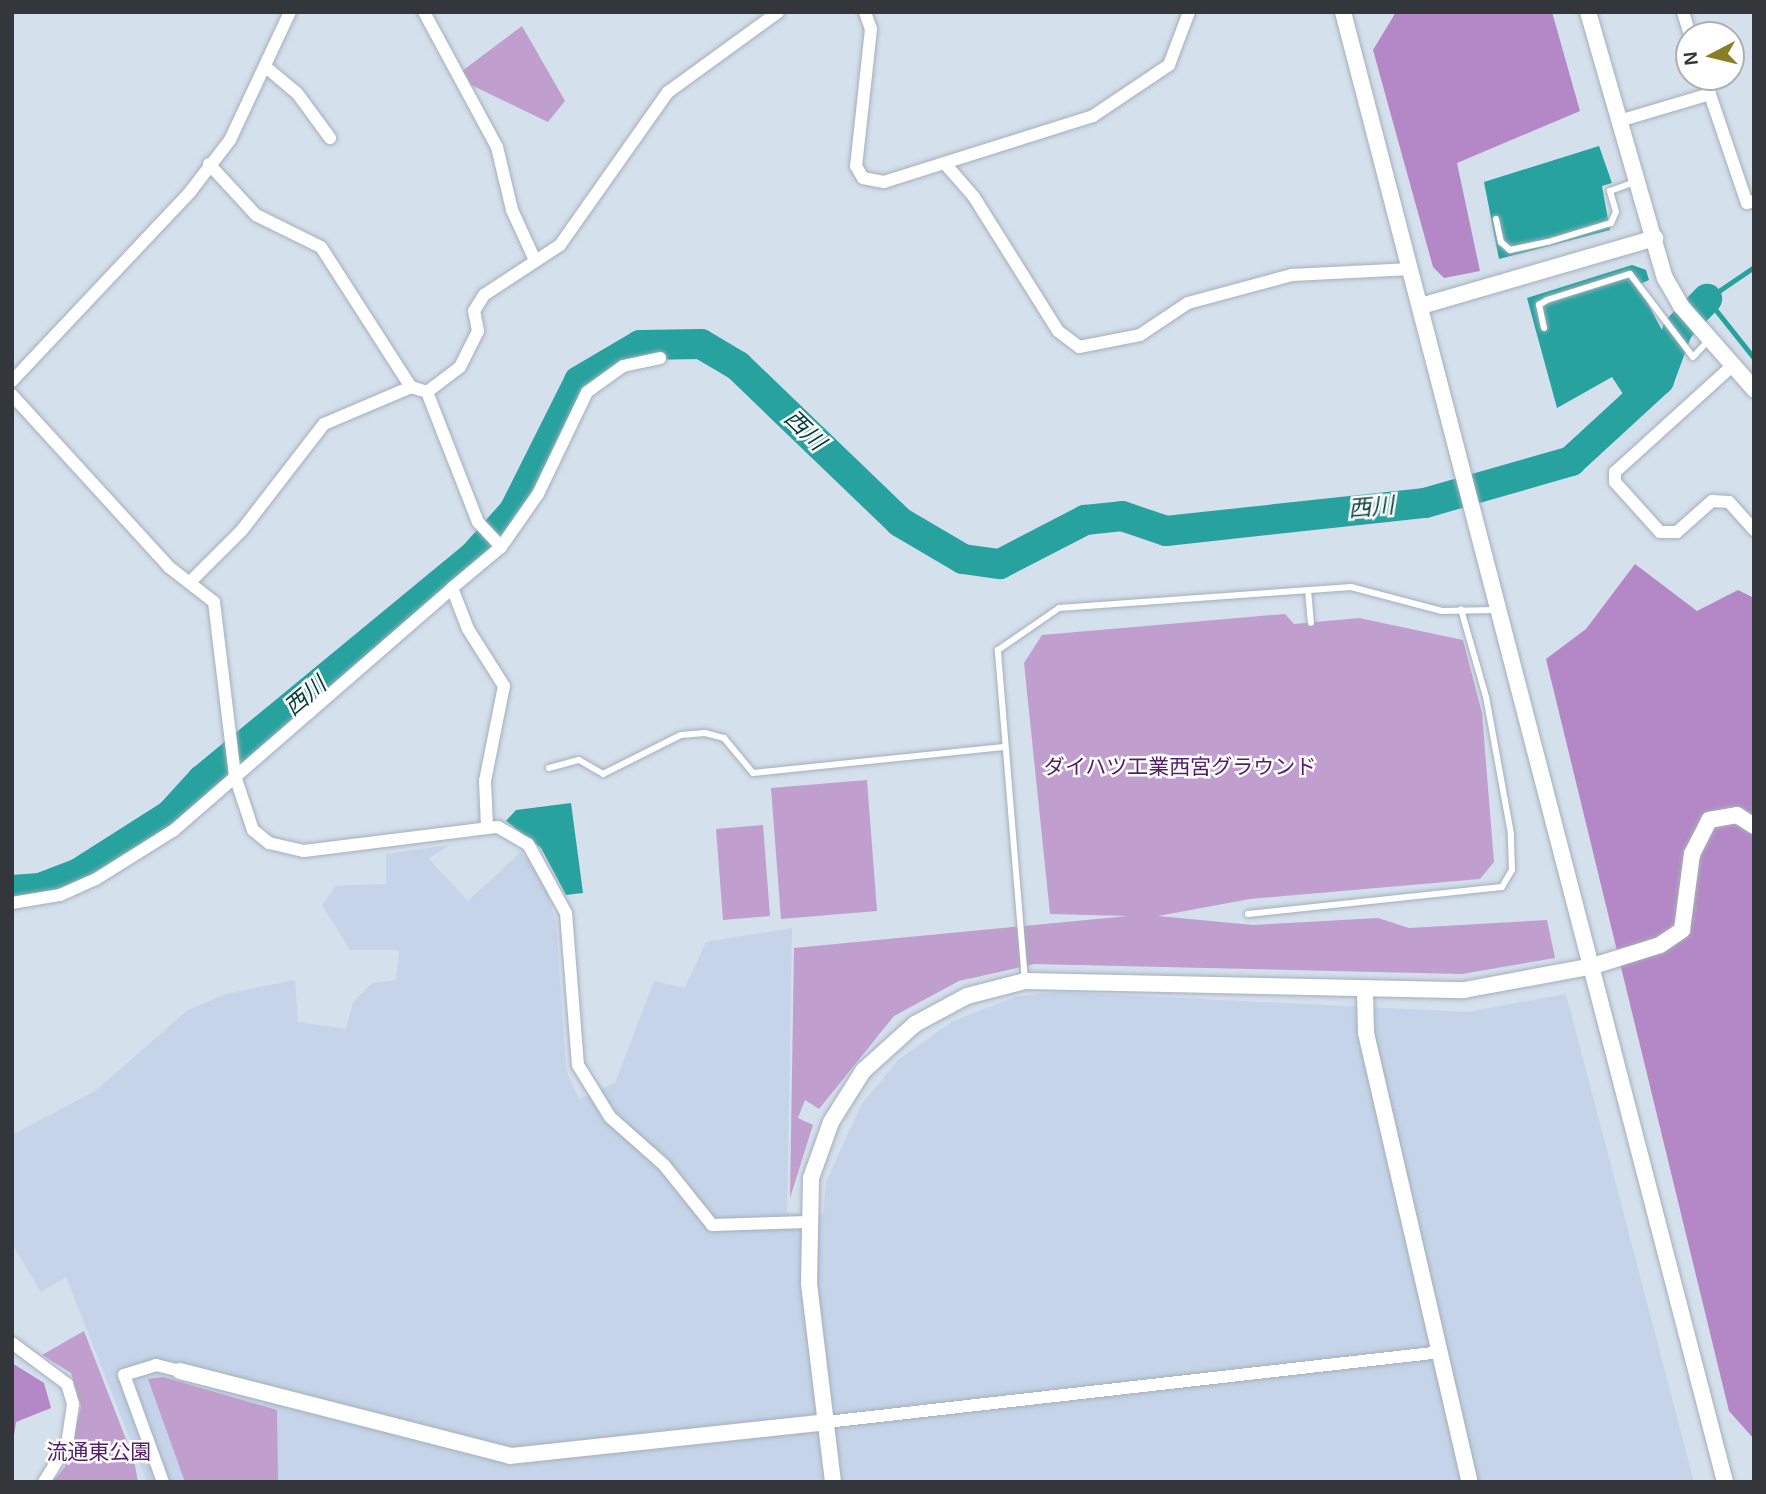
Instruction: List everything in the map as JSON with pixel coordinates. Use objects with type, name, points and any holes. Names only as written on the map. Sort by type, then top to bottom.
[{"type":"street","points":[[12,382],[230,139],[267,68],[290,12]]},
{"type":"street","points":[[424,12],[497,147],[512,210],[534,258]]},
{"type":"street","points":[[428,392],[460,367],[478,331],[474,311],[484,295],[534,258],[560,245],[668,92],[778,12]]},
{"type":"street","points":[[865,12],[871,29],[859,94],[859,172],[884,182],[947,166],[1059,131],[1127,96],[1169,65],[1189,12]]},
{"type":"street","points":[[1343,12],[1726,1482]]},
{"type":"street","points":[[1588,12],[1655,238],[1681,306],[1754,389]]},
{"type":"street","points":[[267,68],[297,93],[330,138]]},
{"type":"street","points":[[1709,91],[1747,203],[1754,201]]},
{"type":"street","points":[[1619,121],[1710,94]]},
{"type":"street","points":[[209,164],[256,215],[321,247],[411,387]]},
{"type":"street","points":[[947,166],[974,197],[1058,331],[1079,347],[1140,335],[1188,303],[1292,275],[1411,269]]},
{"type":"street","points":[[1421,306],[1655,238]]},
{"type":"street","points":[[12,903],[60,895],[118,867],[174,830],[234,772],[501,547],[538,494],[587,392],[623,366],[660,358]]},
{"type":"street","points":[[1732,366],[1615,472],[1615,482],[1660,532],[1678,532],[1712,501],[1728,502],[1754,530]]},
{"type":"street","points":[[190,582],[242,530],[324,424],[411,387],[428,392]]},
{"type":"street","points":[[428,392],[478,522],[501,547]]},
{"type":"street","points":[[12,395],[190,582],[214,602],[234,772],[253,830],[269,842],[304,851],[399,844],[487,827],[503,827],[528,844],[551,877],[566,913],[578,1065],[610,1117],[664,1165],[712,1225],[807,1222]]},
{"type":"street","points":[[452,588],[468,629],[504,687],[485,781],[487,827]]},
{"type":"street","points":[[833,1482],[807,1222],[819,1150],[863,1070],[940,1009],[1025,981],[1365,991],[1504,986],[1593,966],[1660,945],[1682,930],[1692,853],[1709,820],[1737,815],[1754,826]]},
{"type":"street","points":[[1365,991],[1366,1033],[1469,1482]]},
{"type":"street","points":[[12,1343],[67,1384],[73,1404],[67,1445],[44,1482]]},
{"type":"street","points":[[163,1482],[124,1375],[156,1366],[510,1456],[1441,1352]]},
{"type":"lane","points":[[1496,219],[1501,242],[1510,250],[1548,242],[1611,223],[1616,212],[1610,191],[1637,181]]},
{"type":"lane","points":[[1544,328],[1539,305],[1547,300],[1630,274],[1641,281],[1667,327],[1693,357],[1709,340]]},
{"type":"lane","points":[[1025,981],[998,650],[1050,611],[1308,590],[1350,587],[1442,611],[1499,610]]},
{"type":"lane","points":[[1308,590],[1311,622]]},
{"type":"lane","points":[[1248,914],[1502,887],[1512,870],[1511,834],[1486,697],[1461,610]]},
{"type":"lane","points":[[549,768],[579,760],[603,774],[681,735],[705,733],[724,738],[753,773],[1004,747]]},
{"type":"shaded area","points":[[1396,12],[1552,12],[1580,111],[1457,163],[1480,271],[1444,278],[1433,267],[1373,50]]},
{"type":"shaded area","points":[[1599,146],[1612,183],[1602,186],[1610,230],[1499,259],[1484,182]]},
{"type":"shaded area","points":[[1632,265],[1646,270],[1649,280],[1638,285],[1663,332],[1648,379],[1625,397],[1612,377],[1557,408],[1527,298]]},
{"type":"shaded area","points":[[1635,564],[1697,611],[1738,590],[1754,598],[1754,1439],[1729,1411],[1546,659],[1586,629]]},
{"type":"shaded area","points":[[571,803],[583,893],[566,895],[541,848],[506,821],[516,810]]},
{"type":"shaded area","points":[[449,845],[429,859],[468,901],[521,852],[542,877],[556,922],[566,1069],[579,1099],[615,1083],[654,981],[685,988],[706,942],[792,928],[787,1213],[823,1215],[826,1182],[861,1105],[898,1060],[953,1021],[1018,996],[1060,992],[1468,1012],[1566,994],[1694,1482],[147,1482],[66,1277],[41,1292],[12,1244],[12,1135],[95,1091],[188,1010],[226,994],[295,980],[298,1022],[346,1029],[353,1002],[372,983],[396,980],[399,950],[350,950],[322,905],[336,886],[386,884],[386,854]]},
{"type":"shaded area","points":[[12,1363],[44,1383],[51,1408],[16,1422],[12,1449]]},
{"type":"green space","points":[[522,26],[565,101],[548,122],[469,84],[462,71]]},
{"type":"green space","name":"ダイハツ工業西宮グラウンド","points":[[1285,614],[1294,624],[1359,618],[1463,640],[1482,713],[1494,862],[1480,879],[1250,899],[1158,916],[1253,925],[1378,918],[1409,928],[1547,920],[1555,958],[1462,974],[1034,964],[959,981],[894,1016],[819,1109],[805,1100],[798,1118],[813,1125],[790,1198],[794,948],[1128,916],[1050,914],[1024,663],[1042,635]]},
{"type":"green space","points":[[867,780],[877,911],[781,919],[771,788]]},
{"type":"green space","points":[[763,825],[770,916],[723,920],[716,829]]},
{"type":"green space","name":"流通東公園","points":[[84,1331],[134,1460],[138,1482],[52,1482],[65,1467],[81,1407],[71,1373],[42,1355]]},
{"type":"green space","points":[[163,1377],[277,1410],[278,1482],[185,1482],[148,1379]]},
{"type":"waterway","points":[[1754,267],[1707,299],[1754,358]]},
{"type":"waterway","name":"西川","points":[[12,890],[40,888],[79,873],[170,815],[202,780],[473,557],[514,511],[579,381],[640,345],[701,344],[738,366],[900,522],[963,559],[1000,564],[1085,520],[1122,516],[1166,531],[1425,503],[1571,461],[1659,380],[1678,329],[1707,299]]}]
